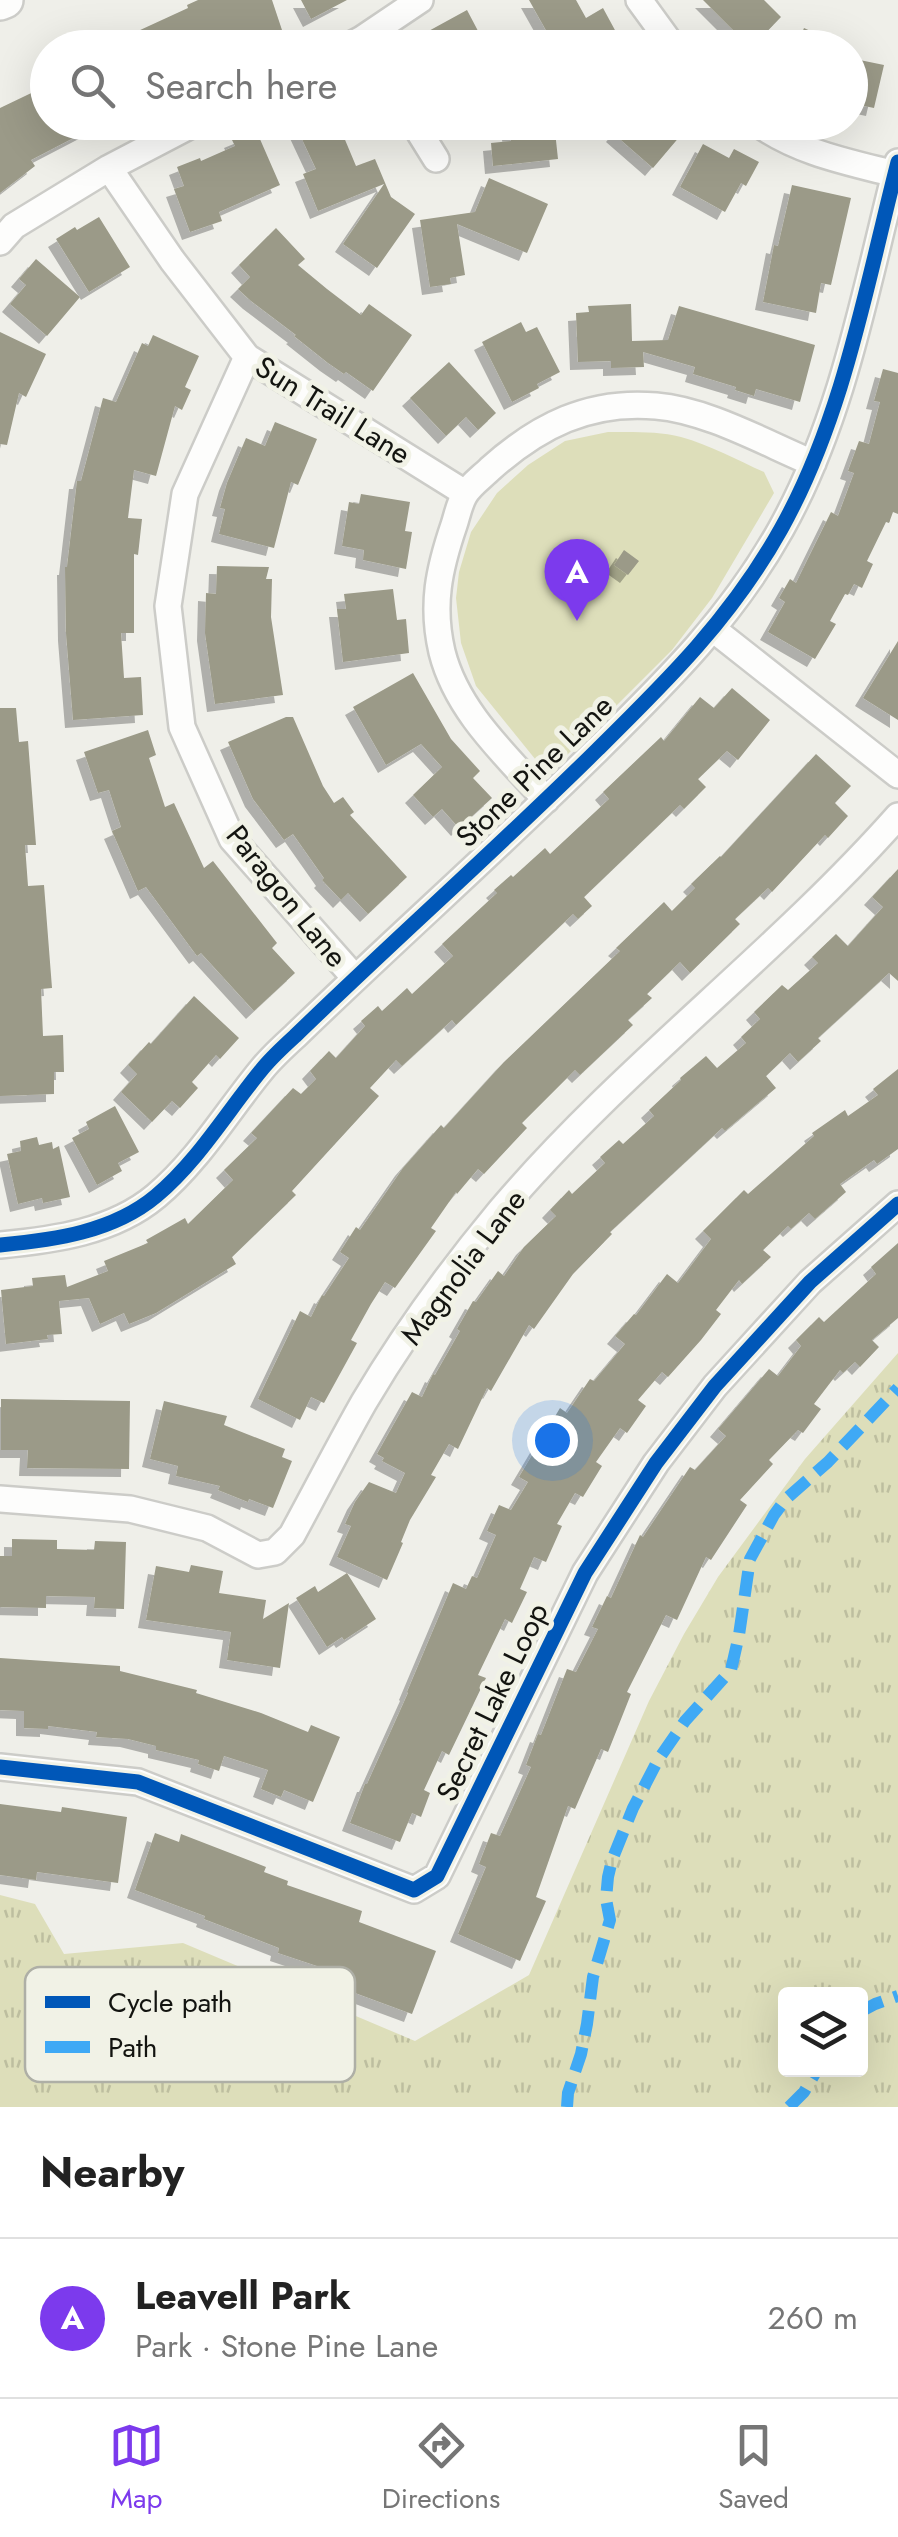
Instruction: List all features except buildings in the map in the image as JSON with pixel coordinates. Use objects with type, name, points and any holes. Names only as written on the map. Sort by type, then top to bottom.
[{"type":"street","points":[[379,30],[420,0]]},
{"type":"street","points":[[639,0],[661,30]]},
{"type":"street","points":[[0,242],[14,226],[162,140]]},
{"type":"street","points":[[425,140],[436,159]]},
{"type":"street","points":[[788,140],[826,156],[896,168]]},
{"type":"street","name":"Sun Trail Lane","points":[[108,168],[247,357],[464,493]]},
{"type":"street","name":"Stone Pine Lane","points":[[0,1245],[47,1241],[84,1232],[120,1219],[156,1196],[192,1159],[266,1064],[546,800],[714,629],[781,529],[813,463],[850,357],[896,168]]},
{"type":"street","name":"Paragon Lane","points":[[247,357],[184,494],[168,606],[182,727],[232,839],[354,978]]},
{"type":"street","points":[[546,800],[480,726],[454,686],[442,653],[435,610],[440,567],[464,493],[514,448],[546,427],[582,412],[620,406],[657,406],[688,412],[813,463]]},
{"type":"street","points":[[714,629],[898,775]]},
{"type":"street","name":"Magnolia Lane","points":[[0,1499],[130,1509],[207,1528],[258,1555],[274,1552],[292,1535],[366,1399],[429,1304],[502,1210],[589,1116],[852,869],[898,816]]},
{"type":"street","name":"Secret Lake Loop","points":[[0,1767],[138,1782],[414,1890],[437,1876],[584,1573],[656,1463],[715,1386],[810,1282],[898,1204]]},
{"type":"green space","points":[[608,432],[663,434],[702,444],[764,472],[774,493],[712,598],[672,650],[567,755],[544,770],[476,686],[461,643],[456,598],[459,572],[471,532],[497,493],[528,465],[565,441]]},
{"type":"green space","points":[[898,1353],[898,2107],[0,2107],[0,1895],[35,1904],[64,1954],[183,1943],[240,1967],[25,1967],[25,2082],[355,2082],[355,2016],[415,2041],[529,1975],[649,1701],[718,1577],[805,1459]]},
{"type":"marked path","points":[[567,2107],[581,2054],[593,1977],[610,1920],[606,1899],[608,1877],[633,1808],[658,1760],[685,1721],[731,1670],[750,1559],[774,1515],[898,1388]]},
{"type":"marked path","points":[[868,2008],[898,1996]]},
{"type":"marked path","points":[[789,2107],[813,2077]]},
{"type":"cycle path","points":[[0,1245],[62,1237],[102,1226],[156,1196],[200,1151],[275,1055],[598,749],[720,619],[781,529],[821,441],[851,350],[898,162]]},
{"type":"cycle path","points":[[0,1767],[138,1782],[414,1890],[437,1876],[585,1573],[656,1463],[715,1386],[810,1282],[898,1204]]},
{"type":"place","name":"Leavell Park","points":[[577,621]]}]
